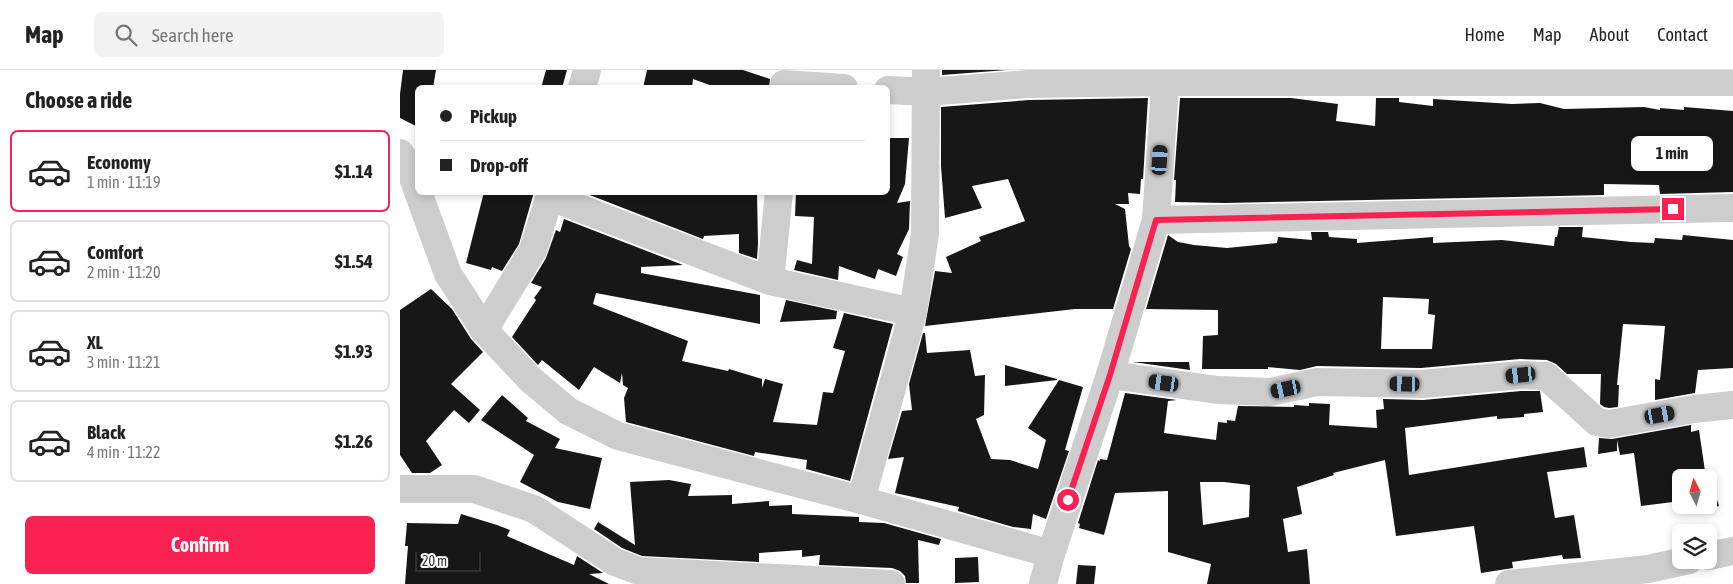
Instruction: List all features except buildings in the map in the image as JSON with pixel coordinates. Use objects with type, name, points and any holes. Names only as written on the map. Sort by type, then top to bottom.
[{"type":"street","points":[[583,85],[587,70]]},
{"type":"street","points":[[1044,584],[1051,554],[1110,375],[1156,220],[1166,76]]},
{"type":"street","points":[[890,90],[926,81],[1028,77],[1166,76],[1733,82]]},
{"type":"street","points":[[785,80],[822,85]]},
{"type":"street","points":[[861,500],[914,312],[925,234],[926,81]]},
{"type":"street","points":[[400,153],[408,165],[415,184]]},
{"type":"street","points":[[419,195],[448,274],[484,330],[530,379],[568,411],[618,436],[861,500],[1051,554]]},
{"type":"street","points":[[484,330],[533,250],[551,195],[770,281],[914,312]]},
{"type":"street","points":[[770,281],[779,195]]},
{"type":"street","points":[[1156,220],[1733,208]]},
{"type":"street","points":[[1110,375],[1218,390],[1270,392],[1318,382],[1422,384],[1521,375],[1546,376],[1597,422],[1609,424],[1694,409],[1733,405]]},
{"type":"street","points":[[400,489],[474,489],[534,509],[615,562],[639,571],[891,584]]},
{"type":"street","points":[[1717,554],[1733,551]]},
{"type":"street","points":[[1509,584],[1651,576],[1672,567]]},
{"type":"route","points":[[1068,500],[1110,375],[1156,220],[1673,209]]}]
